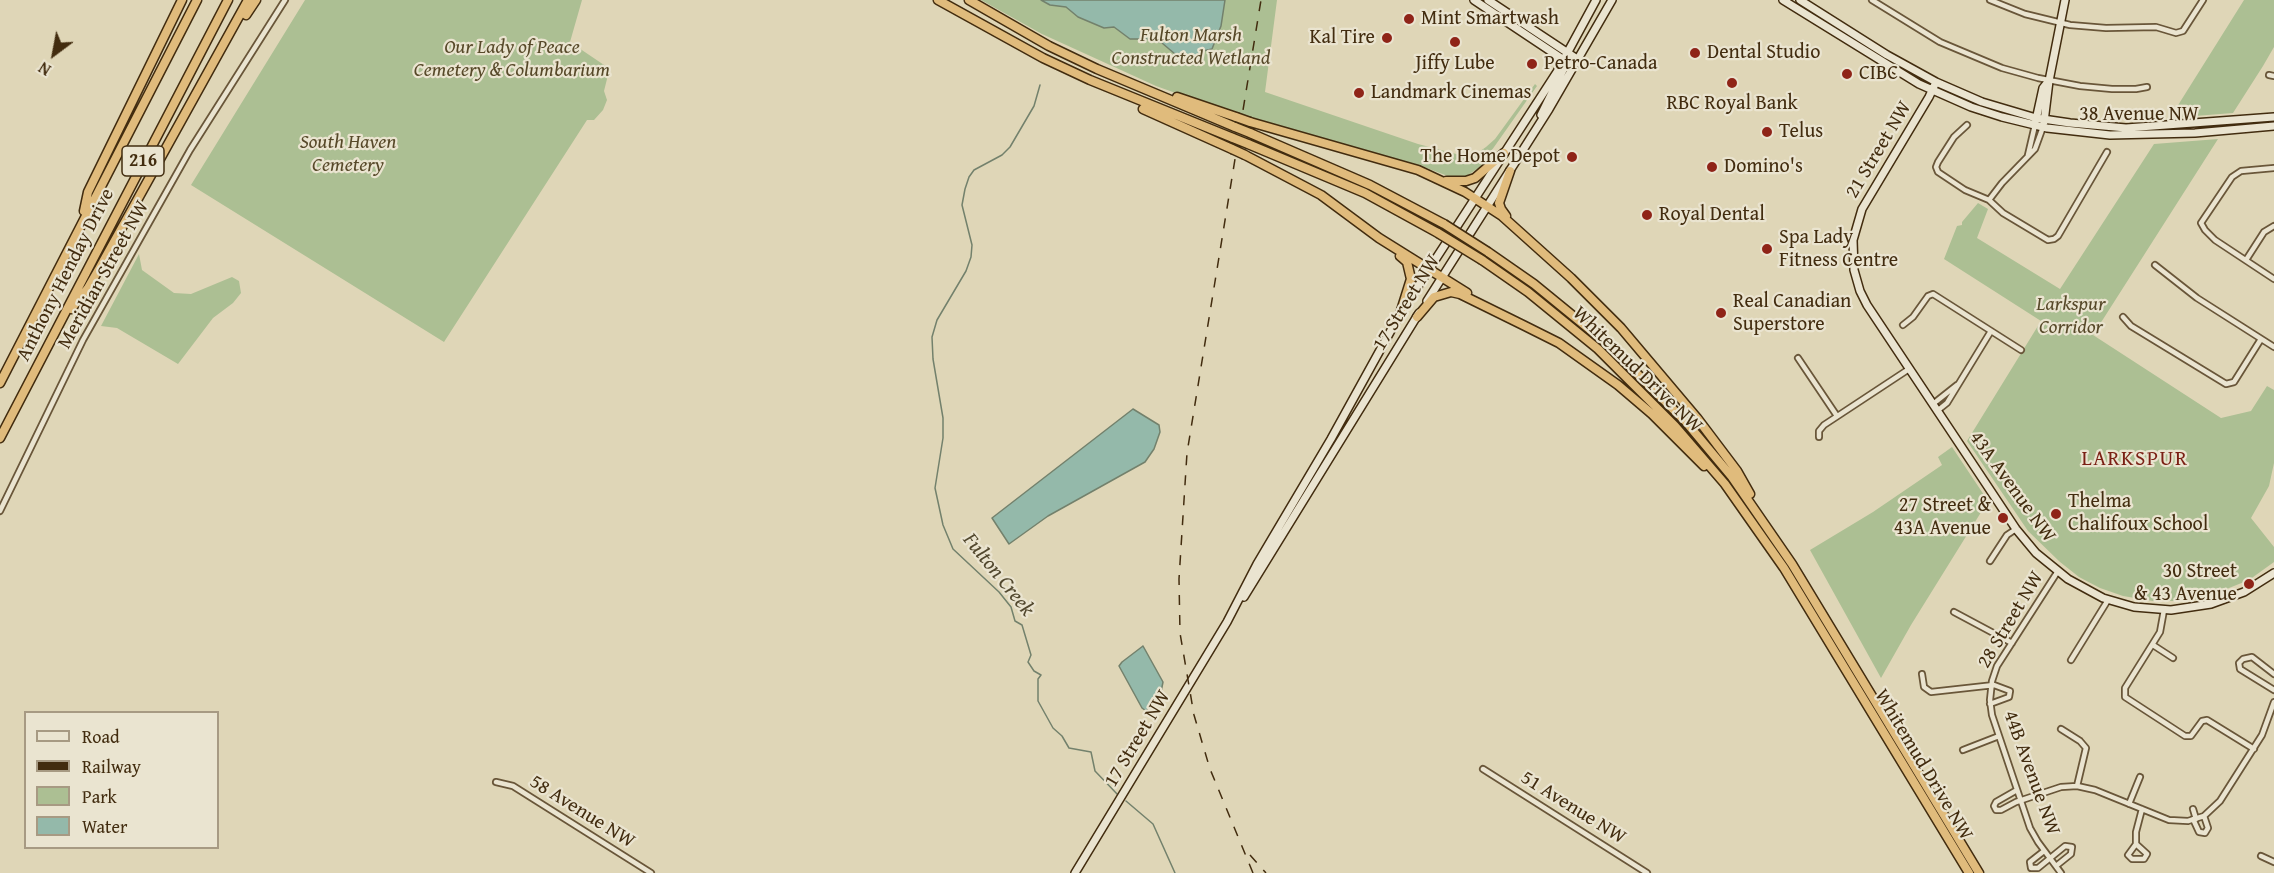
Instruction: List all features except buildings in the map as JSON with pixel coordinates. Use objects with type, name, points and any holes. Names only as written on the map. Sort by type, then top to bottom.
[{"type":"highway","points":[[143,78],[175,0]]},
{"type":"highway","points":[[80,226],[88,192],[182,0]]},
{"type":"highway","name":"Anthony Henday Drive","points":[[0,383],[197,0]]},
{"type":"highway","name":"Anthony Henday Drive","points":[[0,438],[228,0]]},
{"type":"highway","points":[[60,323],[88,288],[248,0]]},
{"type":"highway","points":[[194,99],[256,0]]},
{"type":"highway","name":"Whitemud Drive NW","points":[[938,0],[1043,58],[1089,80],[1365,193],[1482,260],[1528,292],[1598,349],[1675,426],[1725,484],[1784,568],[1968,873]]},
{"type":"highway","name":"Whitemud Drive NW","points":[[969,0],[1040,41],[1097,69],[1370,185],[1444,224],[1488,252],[1570,312],[1650,384],[1686,422],[1732,477],[1773,533],[1979,873]]},
{"type":"highway","points":[[1097,69],[1250,122],[1400,164],[1443,181],[1487,206],[1514,225]]},
{"type":"highway","points":[[1089,80],[1138,106],[1245,155],[1321,195],[1379,238],[1430,271],[1525,326]]},
{"type":"highway","points":[[1443,181],[1466,181],[1475,178],[1504,153]]},
{"type":"highway","points":[[1510,171],[1500,195],[1499,206],[1514,225],[1608,315],[1673,388],[1737,471],[1773,533]]},
{"type":"highway","points":[[1379,238],[1409,266],[1410,288],[1400,314]]},
{"type":"highway","points":[[1417,317],[1434,297],[1451,292],[1460,294],[1559,343],[1618,384],[1652,414],[1691,455],[1725,484]]},
{"type":"main road","points":[[1474,0],[1492,14],[1570,60]]},
{"type":"main road","points":[[1488,0],[1570,60]]},
{"type":"main road","name":"17 Street NW","points":[[1075,873],[1227,622],[1264,568],[1441,278],[1530,140],[1546,103],[1570,60],[1596,0]]},
{"type":"main road","points":[[1592,35],[1607,0]]},
{"type":"main road","name":"17 Street NW","points":[[1227,622],[1257,564],[1331,439],[1400,314],[1424,276],[1430,271],[1504,153],[1570,60],[1592,35],[1612,0]]},
{"type":"main road","name":"38 Avenue NW","points":[[1783,0],[1902,75],[1932,91],[1977,109],[2120,135],[2195,133],[2274,126]]},
{"type":"main road","name":"38 Avenue NW","points":[[1800,0],[1887,55],[1936,82],[1982,102],[2040,122],[2132,128],[2274,117]]},
{"type":"main road","points":[[2040,122],[2066,0]]},
{"type":"main road","name":"21 Street NW","points":[[1867,305],[1854,270],[1854,240],[1857,222],[1869,194],[1936,82]]},
{"type":"main road","name":"43A Avenue NW","points":[[1867,305],[2030,548],[2078,585],[2108,600],[2134,607],[2164,610],[2186,609],[2226,599],[2273,577]]},
{"type":"street","name":"Meridian Street NW","points":[[0,511],[89,330],[190,150],[285,0]]},
{"type":"street","points":[[1872,0],[1922,32],[1964,53],[2002,68],[2049,81],[2103,88],[2147,87]]},
{"type":"street","points":[[1990,0],[2025,14],[2061,23],[2106,28],[2156,27],[2178,33],[2185,29],[2203,0]]},
{"type":"street","points":[[1989,200],[2028,155],[2040,122]]},
{"type":"street","points":[[1967,125],[1952,140],[1937,165],[1937,170],[1959,187],[1989,200],[2003,213],[2050,241],[2058,236],[2107,152]]},
{"type":"street","points":[[2274,168],[2236,173],[2224,185],[2201,225],[2216,240],[2274,279]]},
{"type":"street","points":[[2246,260],[2264,232],[2274,226]]},
{"type":"street","points":[[2156,264],[2197,298],[2274,347]]},
{"type":"street","points":[[1903,325],[1913,317],[1930,294],[1937,296],[2021,350]]},
{"type":"street","points":[[2123,317],[2131,326],[2222,382],[2230,384],[2235,380],[2261,339]]},
{"type":"street","points":[[1935,407],[1957,385],[1991,331]]},
{"type":"street","points":[[1798,358],[1837,416]]},
{"type":"street","points":[[1820,437],[1821,427],[1909,369]]},
{"type":"street","points":[[1990,561],[2007,535],[2016,529]]},
{"type":"street","name":"28 Street NW","points":[[1991,685],[2007,689],[2011,694],[2007,699],[1990,704],[1991,685],[1997,666],[2058,571]]},
{"type":"street","points":[[2072,660],[2108,600]]},
{"type":"street","points":[[2164,610],[2162,627],[2125,688],[2124,694],[2129,700],[2185,736],[2191,736],[2202,721],[2207,720],[2254,749]]},
{"type":"street","points":[[1954,612],[2012,643]]},
{"type":"street","points":[[2153,645],[2173,658]]},
{"type":"street","points":[[2274,674],[2252,657],[2243,659],[2239,663],[2240,669],[2274,690]]},
{"type":"street","points":[[1922,674],[1923,687],[1931,693],[1991,685]]},
{"type":"street","points":[[2017,790],[1996,802],[1995,808],[1999,811],[2021,800],[2061,787],[2077,786],[2091,788],[2174,821],[2204,816],[2220,801],[2254,749],[2262,735],[2274,702]]},
{"type":"street","name":"44B Avenue NW","points":[[1990,704],[2032,834],[2061,873]]},
{"type":"street","points":[[2061,729],[2084,745],[2086,750],[2077,786]]},
{"type":"street","points":[[1963,750],[1999,736]]},
{"type":"street","name":"51 Avenue NW","points":[[1482,768],[1647,873]]},
{"type":"street","points":[[2129,804],[2140,777]]},
{"type":"street","name":"58 Avenue NW","points":[[496,782],[513,786],[651,873]]},
{"type":"street","points":[[2136,844],[2136,832],[2142,809]]},
{"type":"street","points":[[2193,809],[2199,832],[2205,832],[2208,828],[2204,816]]},
{"type":"street","name":"44B Avenue NW","points":[[2044,851],[2030,862],[2031,868],[2038,868],[2065,846],[2072,847],[2071,854],[2056,866]]},
{"type":"street","points":[[2261,856],[2274,862]]},
{"type":"green space","name":"South Haven Cemetery","points":[[305,0],[582,0],[570,42],[607,67],[608,75],[604,91],[607,100],[603,110],[594,120],[587,120],[444,342],[191,185]]},
{"type":"green space","name":"Fulton Marsh Constructed Wetland","points":[[981,0],[1277,0],[1265,92],[1418,144],[1460,155],[1476,154],[1495,139],[1535,84],[1537,86],[1480,167],[1468,175],[1468,178],[1453,178],[1424,167],[1226,111],[1156,86],[1042,34]]},
{"type":"green space","points":[[2244,0],[2274,0],[2274,47],[2263,66],[2233,113],[2170,118]]},
{"type":"green space","name":"Larkspur Corridor","points":[[2218,139],[2093,335],[2221,418],[2251,411],[2267,386],[2274,390],[2274,463],[2269,486],[2251,518],[2274,547],[2274,562],[2249,580],[2209,596],[2189,601],[2153,601],[2123,596],[2079,577],[2028,531],[1967,441],[2041,321],[1944,259],[1957,226],[1962,225],[1978,203],[1988,209],[1977,238],[2060,289],[2154,144]]},
{"type":"green space","points":[[139,254],[142,270],[174,293],[191,294],[232,277],[239,281],[241,293],[233,303],[213,318],[178,364],[117,328],[101,326]]},
{"type":"green space","points":[[1952,447],[1988,501],[1881,678],[1810,550],[1873,512],[1942,465],[1938,457]]},
{"type":"water","points":[[1041,0],[1225,0],[1221,26],[1212,49],[1203,51],[1200,57],[1194,60],[1175,54],[1162,43],[1149,39],[1130,39],[1114,27],[1104,28],[1078,17],[1066,7],[1050,5]]},
{"type":"water","points":[[1133,409],[1159,425],[1160,432],[1154,449],[1145,462],[1048,516],[1009,544],[992,518]]},
{"type":"water","points":[[1143,646],[1163,682],[1157,699],[1146,711],[1142,708],[1119,666]]},
{"type":"waterway","name":"Fulton Creek","points":[[1040,85],[1034,106],[1010,147],[1002,155],[974,170],[965,189],[962,205],[972,245],[971,257],[966,271],[937,320],[932,337],[933,359],[943,418],[943,438],[935,488],[943,525],[953,549],[999,592],[1011,607],[1015,621],[1022,625],[1031,655],[1028,662],[1034,671],[1041,675],[1038,679],[1038,701],[1053,728],[1062,736],[1069,748],[1091,752],[1095,771],[1118,795]]},
{"type":"waterway","name":"Fulton Creek","points":[[1126,801],[1153,824],[1175,873]]},
{"type":"railway","points":[[1253,873],[1210,769],[1194,715],[1180,633],[1179,579],[1187,453],[1261,0]]},
{"type":"railway","points":[[1250,855],[1266,873]]},
{"type":"place","name":"Mint Smartwash","points":[[1409,19]]},
{"type":"place","name":"Kal Tire","points":[[1387,38]]},
{"type":"place","name":"Jiffy Lube","points":[[1455,42]]},
{"type":"place","name":"Dental Studio","points":[[1695,53]]},
{"type":"place","name":"Petro-Canada","points":[[1532,64]]},
{"type":"place","name":"CIBC","points":[[1847,74]]},
{"type":"place","name":"RBC Royal Bank","points":[[1732,83]]},
{"type":"place","name":"Landmark Cinemas","points":[[1359,93]]},
{"type":"place","name":"Telus","points":[[1767,132]]},
{"type":"place","name":"The Home Depot","points":[[1572,157]]},
{"type":"place","name":"Domino's","points":[[1712,167]]},
{"type":"place","name":"Royal Dental","points":[[1647,215]]},
{"type":"place","name":"Spa Lady Fitness Centre","points":[[1767,249]]},
{"type":"place","name":"Real Canadian Superstore","points":[[1721,313]]},
{"type":"place","name":"Thelma Chalifoux School","points":[[2056,514]]},
{"type":"place","name":"27 Street & 43A Avenue","points":[[2003,518]]},
{"type":"place","name":"30 Street & 43 Avenue","points":[[2249,584]]},
{"type":"district","name":"LARKSPUR","points":[[2135,460]]},
{"type":"park label","name":"Our Lady of Peace Cemetery & Columbarium","points":[[512,60]]}]
